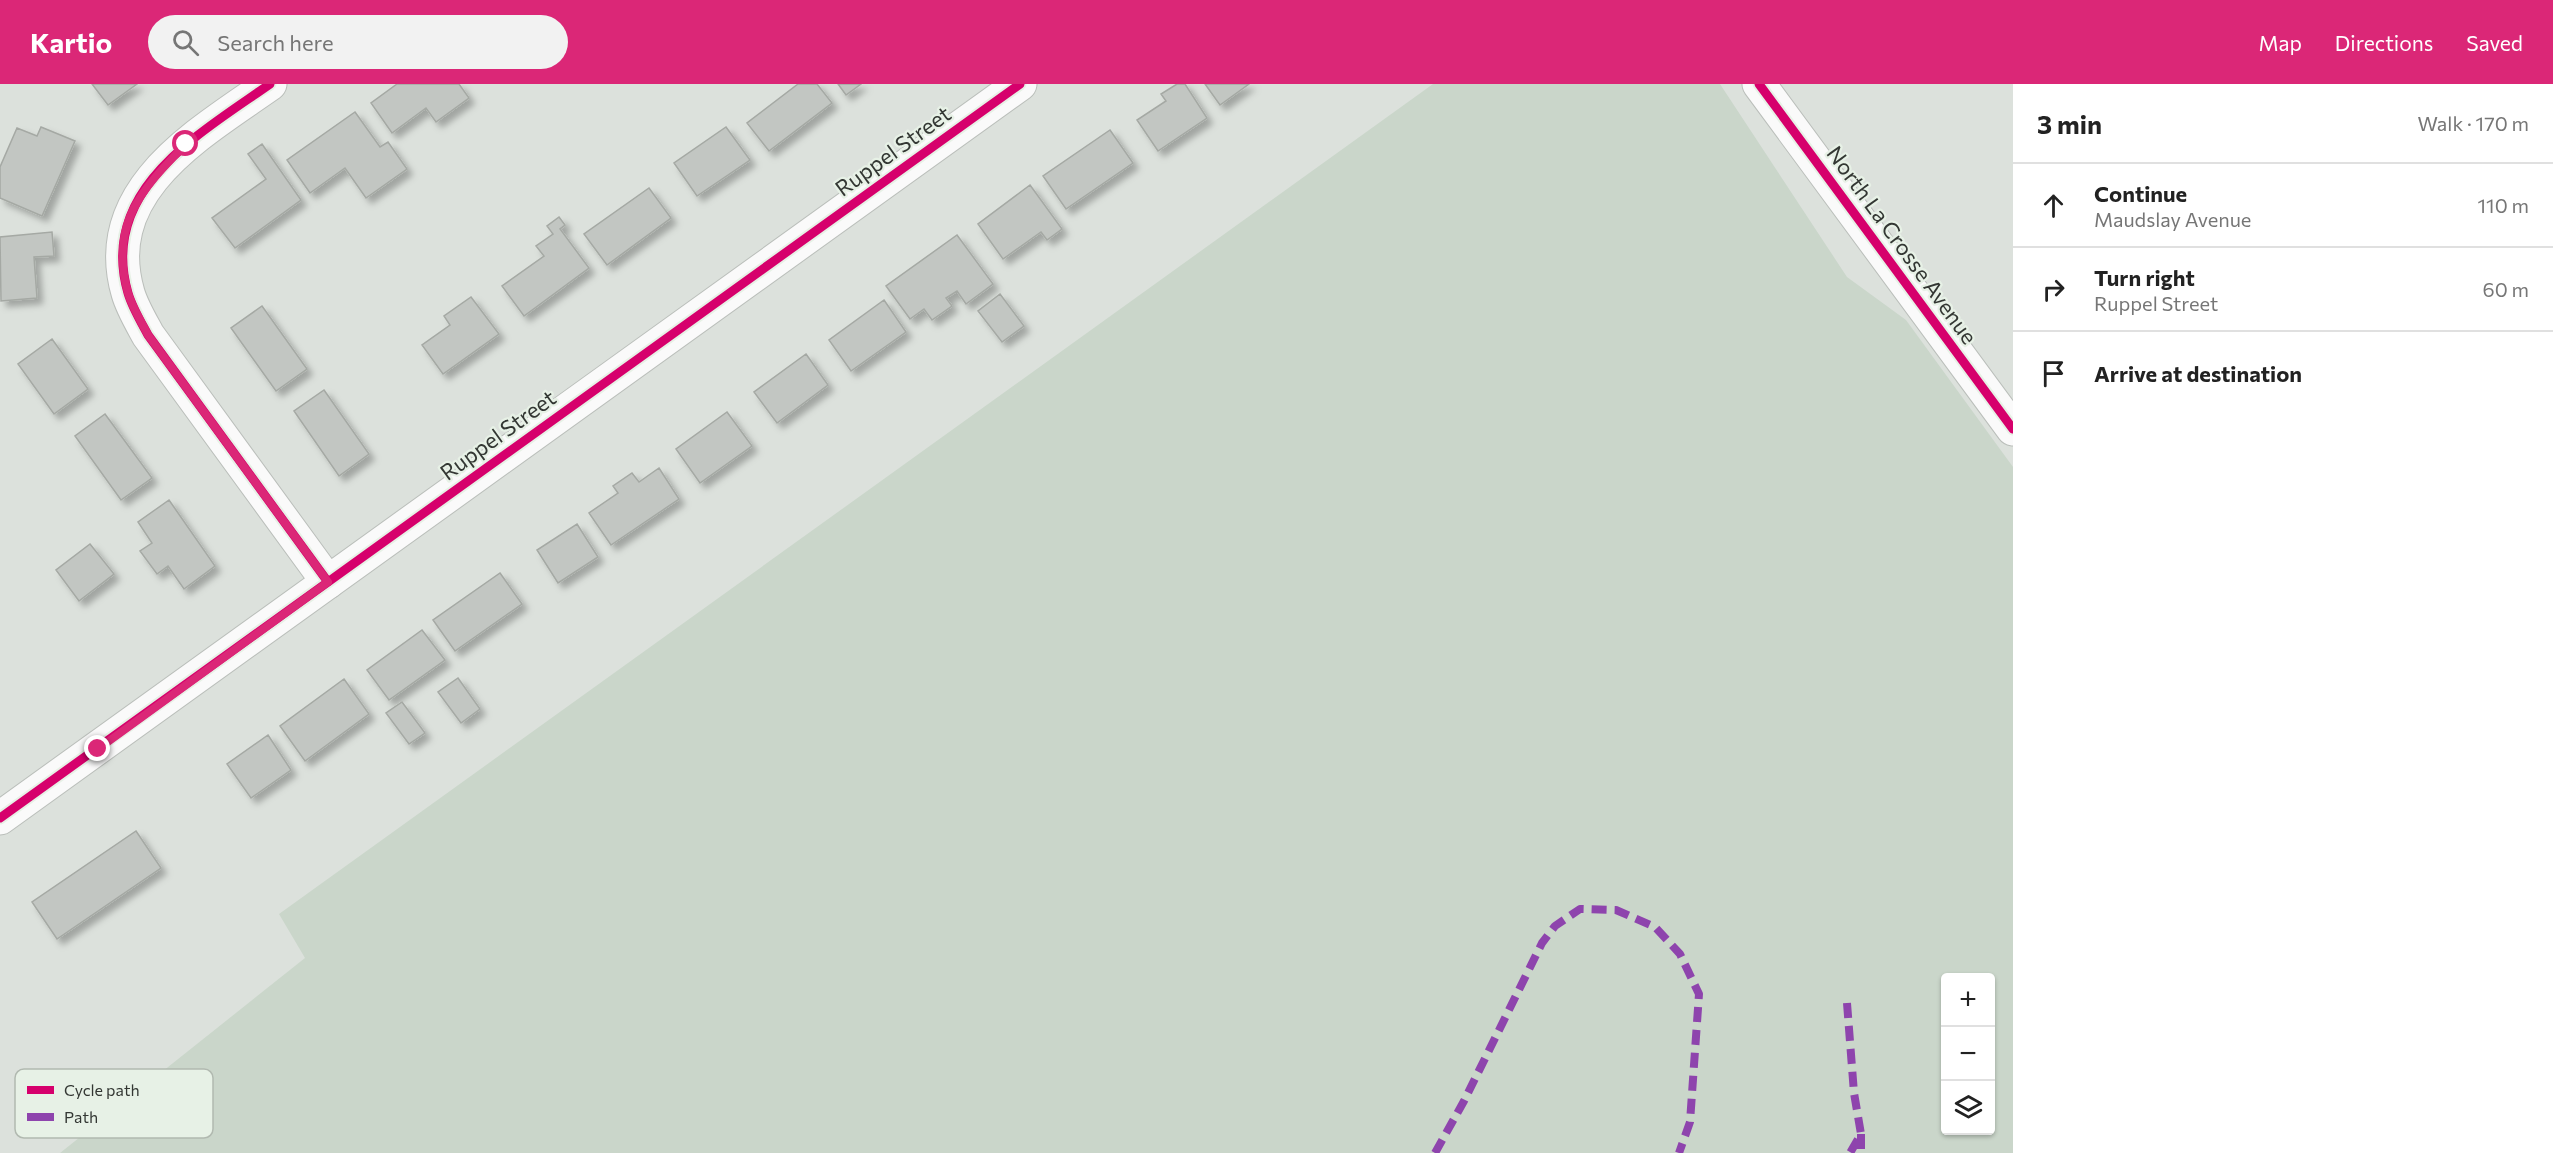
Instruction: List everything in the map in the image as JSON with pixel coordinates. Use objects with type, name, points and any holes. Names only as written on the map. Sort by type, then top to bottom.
[{"type":"street","points":[[270,84],[186,144],[154,177],[130,212],[121,252],[128,294],[148,335],[328,582]]},
{"type":"street","name":"Ruppel Street","points":[[0,818],[1020,84]]},
{"type":"street","name":"North La Crosse Avenue","points":[[1759,84],[2013,429]]},
{"type":"shaded area","points":[[1433,84],[1720,84],[1847,277],[1906,320],[2013,467],[2013,1153],[60,1153],[79,1138],[213,1138],[213,1069],[166,1069],[305,958],[279,914]]},
{"type":"building","points":[[92,84],[137,84],[108,105]]},
{"type":"building","points":[[397,84],[459,84],[469,98],[436,122],[426,108],[392,133],[371,103]]},
{"type":"building","points":[[798,84],[817,84],[832,103],[769,151],[747,123]]},
{"type":"building","points":[[838,84],[861,84],[846,95]]},
{"type":"building","points":[[1177,84],[1185,84],[1207,118],[1158,151],[1137,120],[1166,101],[1161,94]]},
{"type":"building","points":[[1205,84],[1249,84],[1220,105]]},
{"type":"building","points":[[355,112],[380,147],[388,142],[407,169],[366,198],[345,168],[310,193],[287,160]]},
{"type":"building","points":[[41,127],[75,141],[42,216],[0,198],[0,167],[17,128],[37,136]]},
{"type":"building","points":[[726,127],[750,160],[697,196],[674,163]]},
{"type":"building","points":[[1110,130],[1133,163],[1066,209],[1043,176]]},
{"type":"building","points":[[262,144],[301,200],[235,248],[212,218],[266,179],[248,154]]},
{"type":"building","points":[[1030,185],[1062,229],[1047,240],[1041,232],[1003,259],[978,224]]},
{"type":"building","points":[[649,188],[671,218],[607,265],[584,234]]},
{"type":"building","points":[[559,217],[565,225],[560,229],[589,268],[524,316],[502,286],[544,256],[536,246],[553,234],[547,226]]},
{"type":"building","points":[[52,232],[54,256],[34,257],[37,298],[1,301],[0,237]]},
{"type":"building","points":[[957,235],[993,284],[966,304],[957,291],[946,298],[952,306],[932,320],[924,309],[910,319],[886,286]]},
{"type":"building","points":[[1000,294],[1024,326],[1002,342],[978,311]]},
{"type":"building","points":[[471,297],[499,334],[443,374],[422,345],[450,325],[444,316]]},
{"type":"building","points":[[884,300],[906,332],[851,371],[829,340]]},
{"type":"building","points":[[262,306],[307,369],[276,391],[231,328]]},
{"type":"building","points":[[52,339],[88,389],[54,414],[18,364]]},
{"type":"building","points":[[806,354],[828,385],[777,423],[754,392]]},
{"type":"building","points":[[324,390],[369,454],[339,476],[294,411]]},
{"type":"building","points":[[727,412],[752,446],[700,483],[676,449]]},
{"type":"building","points":[[105,414],[152,478],[121,500],[75,436]]},
{"type":"building","points":[[659,468],[679,499],[611,545],[589,513],[618,493],[613,486],[632,473],[639,482]]},
{"type":"building","points":[[169,500],[215,566],[184,589],[168,566],[157,574],[140,551],[152,543],[138,522]]},
{"type":"building","points":[[577,524],[598,557],[558,583],[537,550]]},
{"type":"building","points":[[90,544],[114,574],[79,601],[56,570]]},
{"type":"building","points":[[500,573],[522,604],[455,651],[433,620]]},
{"type":"building","points":[[422,630],[445,660],[389,700],[367,670]]},
{"type":"building","points":[[458,678],[480,709],[461,723],[438,692]]},
{"type":"building","points":[[344,679],[369,714],[305,761],[280,726]]},
{"type":"building","points":[[402,702],[425,733],[409,744],[386,713]]},
{"type":"building","points":[[268,735],[291,770],[251,798],[227,764]]},
{"type":"building","points":[[136,831],[161,868],[57,939],[32,902]]},
{"type":"marked path","points":[[1435,1153],[1464,1101],[1542,943],[1555,926],[1580,909],[1616,910],[1655,927],[1680,954],[1699,994],[1690,1122],[1679,1153]]},
{"type":"marked path","points":[[1847,1003],[1854,1093],[1861,1134],[1850,1153]]},
{"type":"marked path","points":[[1861,1134],[1861,1153]]},
{"type":"cycle path","points":[[270,84],[214,123],[161,169],[141,195],[128,224],[123,256],[128,293],[148,335],[328,582]]},
{"type":"cycle path","points":[[0,818],[1020,84]]},
{"type":"cycle path","points":[[1759,84],[2013,429]]},
{"type":"route","points":[[98,749],[328,582],[148,335],[128,294],[121,252],[130,212],[154,177],[186,144]]}]
